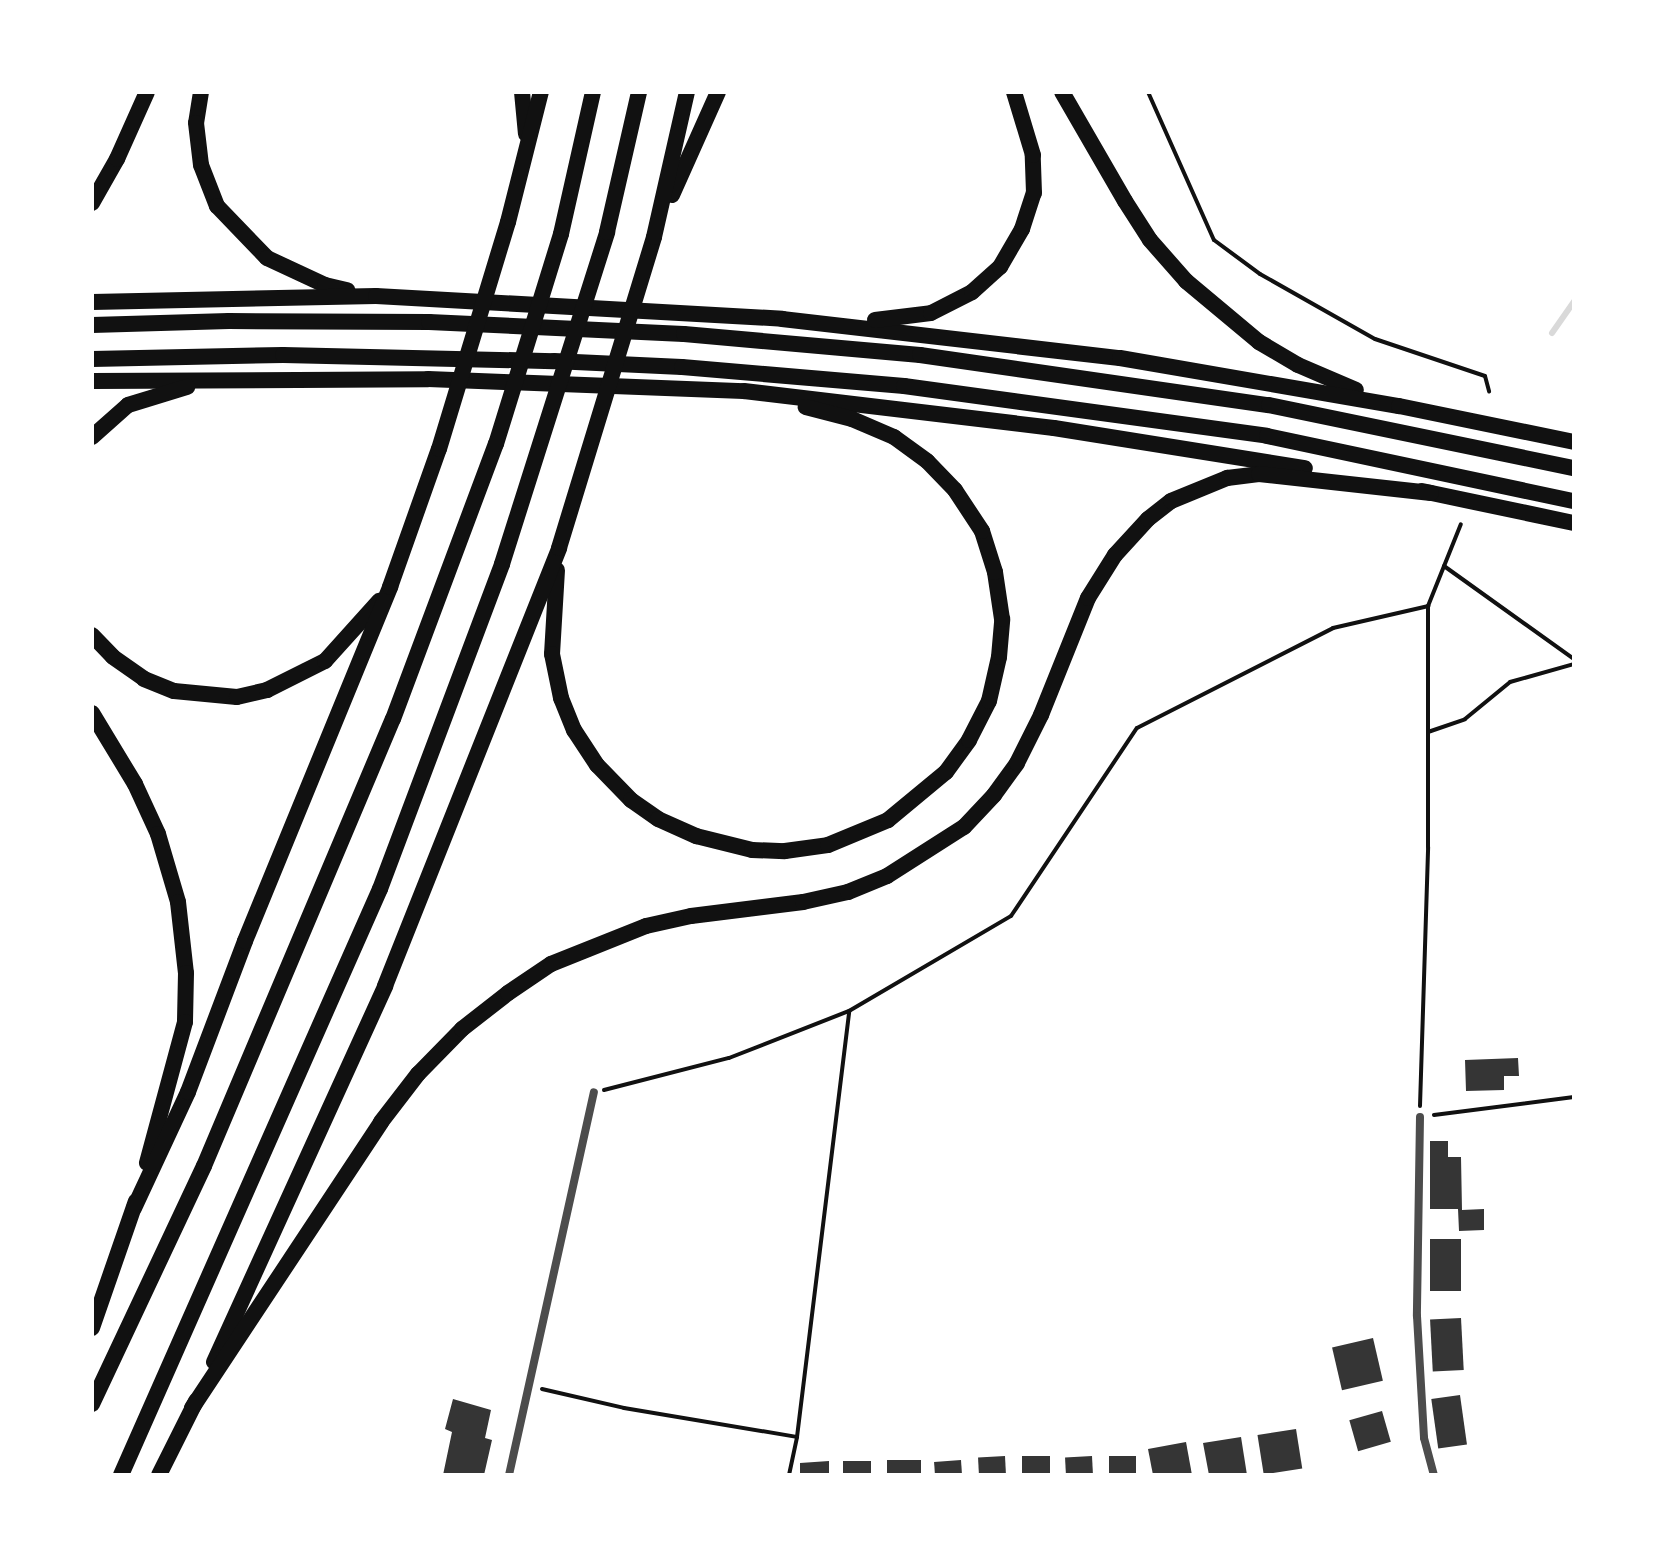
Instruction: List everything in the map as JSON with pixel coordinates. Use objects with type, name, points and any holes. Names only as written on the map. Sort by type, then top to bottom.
[{"type":"highway","points":[[92,203],[117,159],[147,92]]},
{"type":"highway","points":[[201,92],[196,123],[201,165],[217,206],[267,258],[325,285],[376,296]]},
{"type":"highway","points":[[522,92],[527,152]]},
{"type":"highway","points":[[134,1208],[188,1092],[245,941],[390,587],[439,449],[527,152],[541,92]]},
{"type":"highway","points":[[92,1404],[204,1166],[393,719],[496,444],[561,234],[593,92]]},
{"type":"highway","points":[[121,1475],[380,889],[497,578],[543,442],[607,232],[639,92]]},
{"type":"highway","points":[[159,1475],[385,986],[559,548],[654,237],[687,92]]},
{"type":"highway","points":[[654,237],[718,92]]},
{"type":"highway","points":[[782,319],[890,320],[931,313],[972,292],[1000,267],[1022,229],[1034,193],[1033,155],[1027,125],[1014,92]]},
{"type":"highway","points":[[1062,92],[1150,240],[1221,314],[1298,365],[1399,406]]},
{"type":"highway","points":[[92,302],[376,296],[782,319],[1120,358],[1399,406],[1574,442]]},
{"type":"highway","points":[[92,325],[229,321],[429,322],[684,334],[920,355],[1134,384],[1378,425],[1574,468]]},
{"type":"highway","points":[[92,359],[283,355],[427,358],[682,367],[904,386],[1267,436],[1574,501]]},
{"type":"highway","points":[[92,381],[428,379],[744,391],[1054,428],[1239,455],[1574,523]]},
{"type":"highway","points":[[92,437],[128,405],[180,387],[345,380]]},
{"type":"highway","points":[[559,548],[552,654],[561,698],[574,730],[597,765],[612,784],[649,813],[696,836],[724,844],[752,850],[785,851],[828,845],[867,831],[915,800],[946,772],[969,740],[989,701],[999,657],[1002,619],[995,572],[982,531],[955,490],[927,461],[894,437],[852,419],[744,391]]},
{"type":"highway","points":[[192,1408],[381,1122],[418,1074],[462,1029],[508,993],[551,964],[646,926],[848,892],[887,876],[964,827],[1017,763],[1041,715],[1088,598],[1115,555],[1148,519],[1171,501],[1227,478],[1259,474],[1431,493]]},
{"type":"highway","points":[[92,635],[113,657],[144,679],[174,691],[237,697],[267,690],[325,661],[352,635],[390,587]]},
{"type":"highway","points":[[92,713],[135,784],[158,834],[178,902],[186,973],[185,1022],[134,1208],[92,1328]]},
{"type":"street","points":[[509,1475],[594,1092]]},
{"type":"street","points":[[1420,1117],[1417,1316],[1424,1438],[1434,1475]]},
{"type":"path","points":[[1148,92],[1184,180],[1214,240],[1260,274],[1375,339],[1485,376],[1489,391]]},
{"type":"path","points":[[1461,524],[1428,606],[1420,1117],[1574,1097]]},
{"type":"path","points":[[1444,566],[1574,661]]},
{"type":"path","points":[[594,1092],[729,1058],[849,1011],[1011,916],[1137,728],[1333,628],[1428,606]]},
{"type":"path","points":[[1428,732],[1465,719],[1510,682],[1574,661]]},
{"type":"path","points":[[789,1475],[797,1437],[849,1011]]},
{"type":"path","points":[[528,1386],[624,1408],[797,1437]]},
{"type":"building","points":[[1518,1058],[1519,1076],[1504,1076],[1504,1090],[1466,1091],[1465,1060]]},
{"type":"building","points":[[1430,1141],[1448,1141],[1448,1157],[1461,1157],[1462,1210],[1484,1209],[1484,1230],[1459,1231],[1458,1209],[1430,1209]]},
{"type":"building","points":[[1430,1239],[1461,1239],[1461,1291],[1430,1291]]},
{"type":"building","points":[[1461,1318],[1464,1370],[1433,1372],[1430,1320]]},
{"type":"building","points":[[1373,1338],[1383,1381],[1342,1390],[1332,1347]]},
{"type":"building","points":[[1460,1395],[1467,1445],[1438,1449],[1431,1399]]},
{"type":"building","points":[[453,1399],[491,1410],[485,1438],[492,1440],[484,1475],[443,1475],[452,1432],[445,1429]]},
{"type":"building","points":[[1382,1411],[1391,1442],[1358,1451],[1349,1420]]},
{"type":"building","points":[[1296,1429],[1302,1469],[1264,1475],[1257,1435]]},
{"type":"building","points":[[1241,1437],[1247,1475],[1209,1475],[1203,1443]]},
{"type":"building","points":[[1186,1442],[1192,1475],[1153,1475],[1148,1449]]},
{"type":"building","points":[[1005,1456],[1006,1475],[979,1475],[978,1457]]},
{"type":"building","points":[[1022,1456],[1050,1456],[1050,1475],[1022,1475]]},
{"type":"building","points":[[1092,1456],[1093,1475],[1066,1475],[1065,1457]]},
{"type":"building","points":[[1109,1456],[1136,1456],[1136,1475],[1109,1475]]},
{"type":"building","points":[[887,1460],[921,1460],[921,1475],[887,1475]]},
{"type":"building","points":[[961,1460],[962,1475],[935,1475],[934,1462]]},
{"type":"building","points":[[829,1461],[829,1475],[800,1475],[800,1463]]},
{"type":"building","points":[[843,1461],[871,1461],[871,1475],[843,1475]]},
{"type":"waterway","points":[[1552,333],[1574,301]]}]
